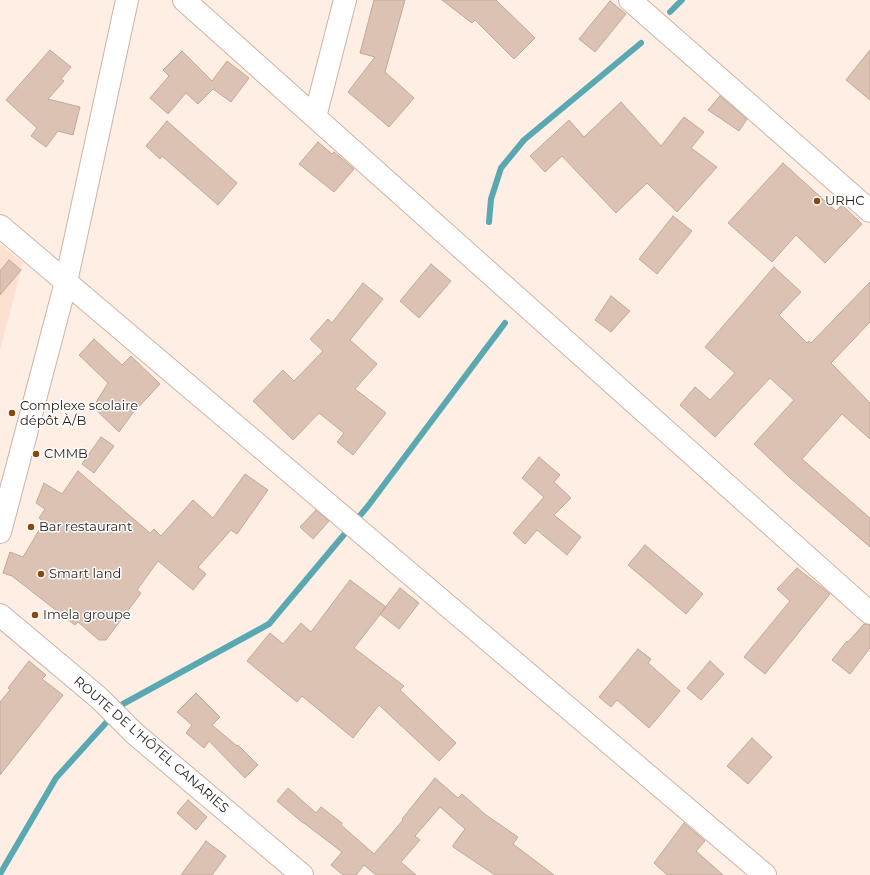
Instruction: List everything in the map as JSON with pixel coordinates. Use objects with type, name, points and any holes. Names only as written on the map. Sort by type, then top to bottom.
[{"type":"street","points":[[0,532],[66,282],[126,0]]},
{"type":"street","points":[[184,0],[870,613]]},
{"type":"street","points":[[315,117],[345,0]]},
{"type":"street","points":[[630,0],[870,211]]},
{"type":"street","points":[[0,226],[765,875]]},
{"type":"street","name":"ROUTE DE L'HÔTEL CANARIES","points":[[0,615],[99,698],[134,733],[302,875]]},
{"type":"shaded area","points":[[0,244],[23,263],[0,350]]},
{"type":"building","points":[[374,0],[405,0],[385,72],[414,98],[389,127],[348,92],[375,57],[360,53]]},
{"type":"building","points":[[442,0],[496,0],[535,38],[514,59],[475,20],[472,23]]},
{"type":"building","points":[[610,1],[626,14],[595,52],[579,39]]},
{"type":"building","points":[[50,50],[71,67],[61,79],[64,81],[48,99],[80,107],[73,135],[58,131],[46,147],[31,136],[37,128],[6,100]]},
{"type":"building","points":[[870,50],[870,100],[846,80]]},
{"type":"building","points":[[182,51],[212,81],[227,61],[249,78],[231,102],[213,89],[198,104],[186,93],[168,114],[150,98],[169,76],[163,70]]},
{"type":"building","points":[[720,96],[747,119],[739,131],[708,110]]},
{"type":"building","points":[[621,102],[661,146],[684,117],[704,132],[691,148],[717,167],[677,212],[647,183],[616,213],[562,156],[545,172],[530,156],[569,120],[584,137]]},
{"type":"building","points":[[167,121],[237,183],[218,205],[162,156],[160,159],[146,146]]},
{"type":"building","points":[[318,142],[332,154],[334,152],[354,169],[334,192],[299,164]]},
{"type":"building","points":[[783,163],[836,211],[842,205],[862,224],[825,263],[796,235],[772,262],[728,223]]},
{"type":"building","points":[[673,216],[692,231],[657,274],[639,259]]},
{"type":"building","points":[[9,260],[21,270],[0,295],[0,271]]},
{"type":"building","points":[[431,264],[451,281],[419,318],[400,301]]},
{"type":"building","points":[[774,267],[801,292],[779,315],[807,343],[809,341],[811,343],[870,282],[870,322],[831,363],[870,403],[870,439],[842,414],[802,459],[870,518],[870,547],[789,477],[754,444],[794,400],[770,378],[715,437],[680,405],[695,387],[710,400],[735,373],[705,347]]},
{"type":"building","points":[[363,283],[383,299],[350,340],[377,364],[355,389],[386,413],[353,455],[337,442],[344,433],[319,413],[293,440],[253,401],[283,370],[294,381],[323,351],[310,339],[328,319],[332,323]]},
{"type":"building","points":[[611,296],[630,311],[611,332],[595,320]]},
{"type":"building","points":[[94,339],[122,365],[131,356],[160,384],[132,414],[119,432],[93,407],[108,383],[79,355]]},
{"type":"building","points":[[101,437],[114,446],[94,473],[82,464]]},
{"type":"building","points":[[539,457],[560,475],[554,482],[571,498],[554,515],[581,537],[567,555],[537,530],[525,544],[513,533],[544,497],[522,478]]},
{"type":"building","points":[[78,471],[150,533],[154,529],[161,536],[193,500],[213,518],[245,474],[268,490],[237,534],[231,530],[198,567],[206,574],[193,590],[158,561],[137,590],[141,593],[106,640],[99,640],[78,622],[75,625],[12,576],[3,573],[10,552],[23,557],[44,522],[39,518],[45,509],[36,503],[44,483],[62,494]]},
{"type":"building","points":[[316,510],[329,521],[313,539],[300,527]]},
{"type":"building","points":[[645,545],[703,594],[686,614],[628,565]]},
{"type":"building","points":[[797,568],[830,594],[765,674],[744,657],[790,601],[777,589]]},
{"type":"building","points":[[350,580],[386,607],[354,648],[404,686],[400,690],[456,743],[439,761],[379,705],[353,738],[302,696],[297,702],[247,661],[270,633],[283,644],[301,623],[311,632]]},
{"type":"building","points":[[400,588],[419,603],[399,629],[380,614]]},
{"type":"building","points":[[864,624],[870,625],[870,648],[850,674],[832,660],[847,641],[848,642]]},
{"type":"building","points":[[638,649],[651,659],[648,663],[680,691],[649,728],[617,700],[611,707],[599,697]]},
{"type":"building","points":[[29,661],[46,675],[42,679],[63,695],[0,775],[0,702],[10,690],[8,688]]},
{"type":"building","points":[[710,661],[724,674],[701,700],[687,688]]},
{"type":"building","points":[[196,693],[220,717],[212,725],[237,746],[238,745],[258,765],[245,778],[209,741],[204,748],[186,733],[192,725],[177,712]]},
{"type":"building","points":[[752,738],[772,757],[748,784],[727,766]]},
{"type":"building","points":[[435,778],[458,798],[462,794],[486,815],[518,837],[513,844],[554,875],[495,875],[453,847],[465,829],[440,807],[415,836],[420,840],[401,862],[416,875],[376,875],[364,865],[356,875],[343,875],[331,865],[342,852],[303,823],[277,801],[288,788],[316,813],[321,807],[342,823],[341,825],[374,854],[403,820],[402,819]]},
{"type":"building","points":[[188,800],[207,817],[196,830],[177,813]]},
{"type":"building","points":[[684,823],[705,841],[696,851],[723,875],[667,875],[654,863]]},
{"type":"building","points":[[206,841],[226,856],[212,875],[181,875]]},
{"type":"waterway","points":[[670,12],[682,0]]},
{"type":"waterway","points":[[489,222],[491,199],[501,168],[524,140],[641,43]]},
{"type":"waterway","points":[[0,874],[56,778],[123,704],[269,624],[368,506],[505,323]]},
{"type":"place","name":"URHC","points":[[817,201]]},
{"type":"place","name":"Complexe scolaire dépôt À/B","points":[[12,413]]},
{"type":"place","name":"CMMB","points":[[36,454]]},
{"type":"place","name":"Bar restaurant","points":[[31,527]]},
{"type":"place","name":"Smart land","points":[[41,574]]},
{"type":"place","name":"Imela groupe","points":[[35,615]]}]
